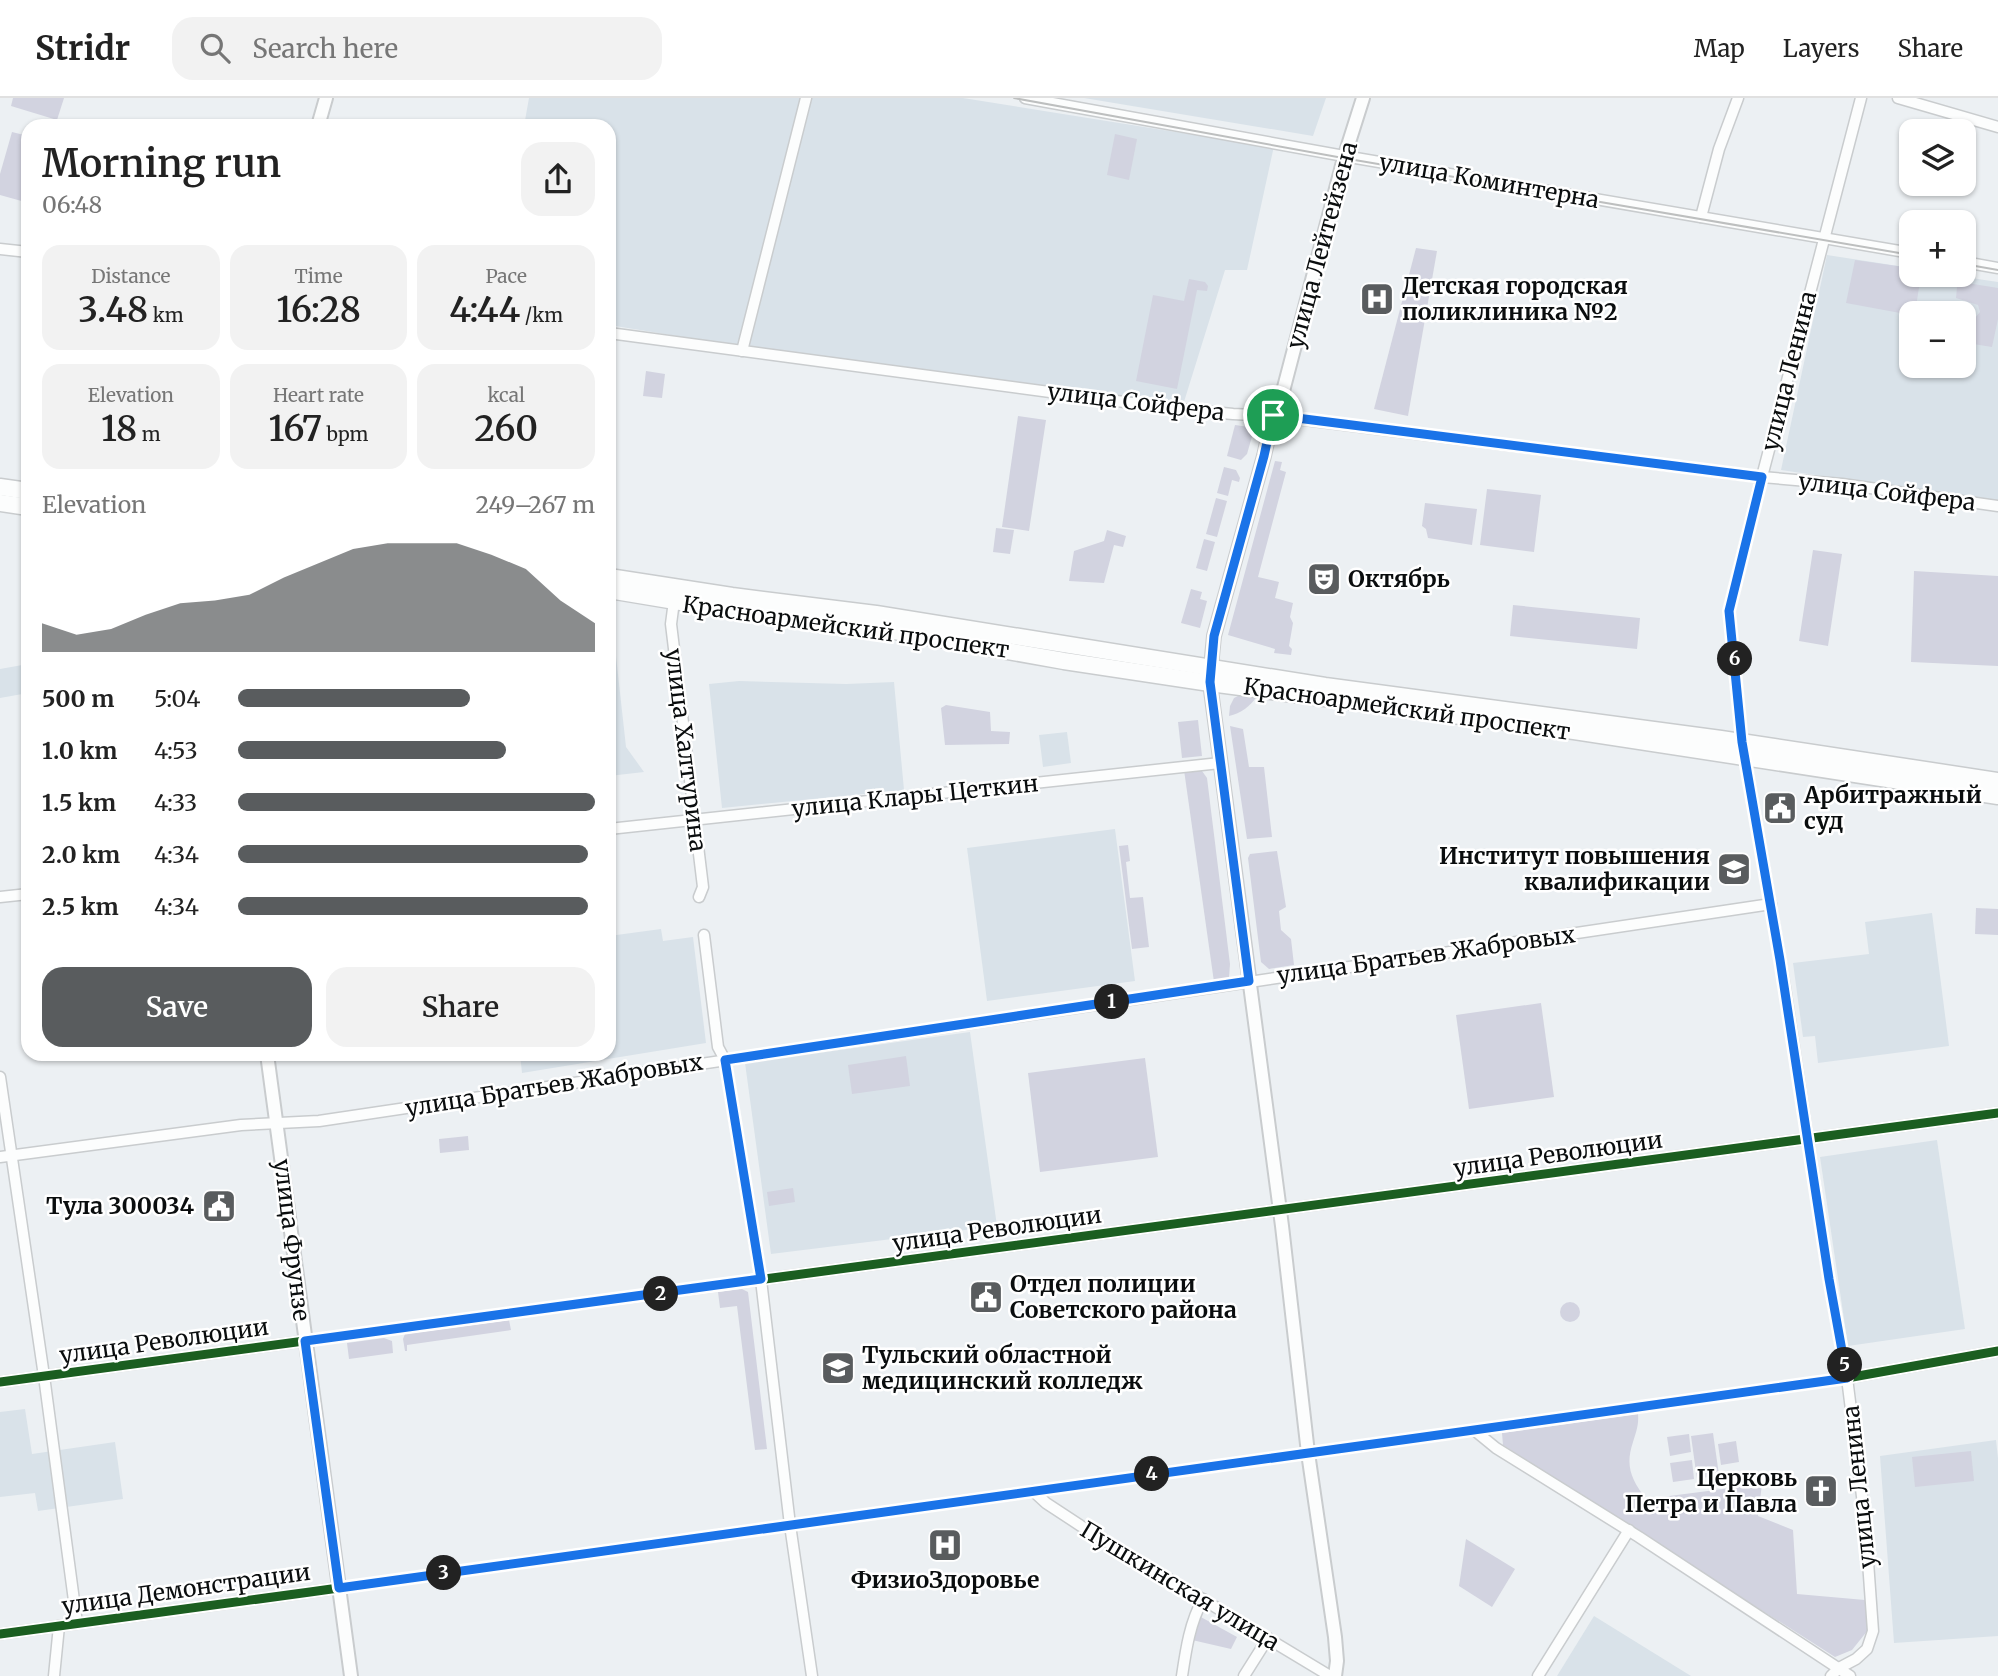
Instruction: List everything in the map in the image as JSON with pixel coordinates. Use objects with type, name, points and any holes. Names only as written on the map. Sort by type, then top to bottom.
[{"type":"main road","points":[[0,487],[21,490]]},
{"type":"main road","points":[[0,503],[21,506]]},
{"type":"main road","name":"Красноармейский проспект","points":[[616,578],[876,614],[1211,675]]},
{"type":"main road","name":"Красноармейский проспект","points":[[616,591],[872,627],[1064,661],[1325,686],[1743,750],[1998,796]]},
{"type":"main road","name":"Красноармейский проспект","points":[[1743,750],[1998,781]]},
{"type":"street","points":[[320,119],[326,98]]},
{"type":"street","points":[[741,351],[806,98]]},
{"type":"street","name":"улица Коминтерна","points":[[1025,98],[1344,156],[1899,251]]},
{"type":"street","name":"улица Лейтейзена","points":[[1333,1676],[1337,1661],[1335,1637],[1308,1453],[1280,1211],[1220,763],[1211,675],[1214,636],[1273,415],[1282,395],[1344,156],[1363,98]]},
{"type":"street","points":[[1701,217],[1719,149],[1738,98]]},
{"type":"street","name":"улица Ленина","points":[[1835,1672],[1867,1649],[1873,1631],[1865,1520],[1847,1378],[1771,904],[1743,750],[1729,611],[1861,98]]},
{"type":"street","points":[[1898,98],[1998,127]]},
{"type":"street","points":[[0,249],[21,251]]},
{"type":"street","points":[[1976,264],[1998,268]]},
{"type":"street","name":"улица Сойфера","points":[[616,333],[1169,408],[1273,415],[1762,477],[1842,484],[1998,506]]},
{"type":"street","name":"улица Халтурина","points":[[674,601],[671,624],[703,887],[699,897]]},
{"type":"street","name":"улица Клары Цеткин","points":[[616,829],[1220,763]]},
{"type":"street","points":[[0,897],[21,895]]},
{"type":"street","name":"улица Братьев Жабровых","points":[[6,1156],[241,1125],[313,1121],[1771,904]]},
{"type":"street","points":[[704,935],[718,1048],[725,1060],[761,1279],[790,1525],[812,1676]]},
{"type":"street","name":"улица Фрунзе","points":[[268,1061],[351,1676]]},
{"type":"street","points":[[0,1077],[6,1156],[44,1376],[77,1623]]},
{"type":"street","name":"улица Революции","points":[[0,1382],[1998,1113]]},
{"type":"street","name":"улица Демонстрации","points":[[0,1634],[1847,1378],[1998,1351]]},
{"type":"street","points":[[1474,1430],[1496,1448],[1629,1530],[1835,1672],[1850,1676]]},
{"type":"street","name":"Пушкинская улица","points":[[1034,1491],[1045,1503],[1333,1676]]},
{"type":"street","points":[[1538,1676],[1629,1530]]},
{"type":"street","points":[[1182,1676],[1186,1646],[1203,1599]]},
{"type":"street","points":[[54,1676],[59,1626]]},
{"type":"street","points":[[1244,1676],[1268,1638]]},
{"type":"shaded area","points":[[13,98],[64,98],[57,119],[11,106]]},
{"type":"shaded area","points":[[529,98],[801,98],[739,346],[616,326],[616,119],[525,119]]},
{"type":"shaded area","points":[[812,98],[963,98],[1274,146],[1247,270],[1225,270],[1183,405],[746,346]]},
{"type":"shaded area","points":[[1084,98],[1326,98],[1313,136]]},
{"type":"shaded area","points":[[12,132],[21,134],[21,201],[0,195],[0,174]]},
{"type":"shaded area","points":[[1115,134],[1137,139],[1129,180],[1107,175]]},
{"type":"shaded area","points":[[1416,248],[1437,251],[1408,416],[1374,409]]},
{"type":"shaded area","points":[[1827,255],[1899,266],[1899,287],[1976,287],[1976,279],[1998,282],[1998,502],[1781,470]]},
{"type":"shaded area","points":[[1855,260],[1899,266],[1899,287],[1919,287],[1917,301],[1899,301],[1899,313],[1846,303]]},
{"type":"shaded area","points":[[1189,279],[1205,282],[1208,286],[1207,291],[1197,290],[1177,389],[1136,381],[1153,295],[1184,301]]},
{"type":"shaded area","points":[[1976,284],[1998,288],[1998,319],[1992,347],[1976,344],[1976,317],[1980,312],[1976,301],[1956,298],[1957,287],[1976,287]]},
{"type":"shaded area","points":[[646,371],[665,374],[662,398],[643,396]]},
{"type":"shaded area","points":[[1018,416],[1046,420],[1029,531],[1002,527]]},
{"type":"shaded area","points":[[1235,425],[1249,427],[1253,433],[1247,454],[1241,460],[1227,456]]},
{"type":"shaded area","points":[[1275,461],[1282,462],[1280,470],[1286,472],[1258,577],[1279,582],[1275,598],[1293,603],[1290,617],[1293,623],[1289,646],[1292,649],[1291,655],[1274,653],[1275,649],[1228,635]]},
{"type":"shaded area","points":[[1224,467],[1236,470],[1240,478],[1239,482],[1232,480],[1228,496],[1217,493]]},
{"type":"shaded area","points":[[1487,489],[1541,495],[1534,552],[1480,545]]},
{"type":"shaded area","points":[[1216,498],[1227,501],[1217,537],[1206,534]]},
{"type":"shaded area","points":[[1425,503],[1477,509],[1472,545],[1428,538],[1426,529],[1422,526]]},
{"type":"shaded area","points":[[996,528],[1014,530],[1010,554],[993,552]]},
{"type":"shaded area","points":[[1107,530],[1126,536],[1123,547],[1114,545],[1104,583],[1069,581],[1074,551],[1104,541]]},
{"type":"shaded area","points":[[1204,539],[1215,542],[1207,571],[1196,568]]},
{"type":"shaded area","points":[[1813,550],[1842,554],[1828,646],[1799,641]]},
{"type":"shaded area","points":[[1914,571],[1998,576],[1998,666],[1911,662]]},
{"type":"shaded area","points":[[1191,589],[1202,592],[1200,599],[1207,601],[1200,628],[1181,623]]},
{"type":"shaded area","points":[[1513,605],[1640,618],[1637,649],[1510,636]]},
{"type":"shaded area","points":[[616,656],[626,747],[644,772],[616,775]]},
{"type":"shaded area","points":[[21,665],[21,694],[0,698],[0,669]]},
{"type":"shaded area","points":[[739,681],[846,684],[894,682],[904,790],[722,808],[709,684]]},
{"type":"shaded area","points":[[1240,695],[1257,696],[1245,709],[1229,716],[1234,698]]},
{"type":"shaded area","points":[[946,705],[990,712],[991,731],[1010,732],[1009,744],[945,745],[941,708]]},
{"type":"shaded area","points":[[1198,720],[1202,756],[1182,758],[1178,722]]},
{"type":"shaded area","points":[[1230,726],[1243,729],[1249,767],[1264,767],[1272,837],[1247,839]]},
{"type":"shaded area","points":[[1067,732],[1071,763],[1043,767],[1039,735]]},
{"type":"shaded area","points":[[1184,770],[1202,771],[1207,778],[1230,964],[1229,978],[1214,982]]},
{"type":"shaded area","points":[[1115,829],[1135,981],[987,1001],[967,848]]},
{"type":"shaded area","points":[[1128,845],[1130,861],[1126,862],[1130,898],[1143,897],[1149,947],[1132,949],[1119,846]]},
{"type":"shaded area","points":[[1277,851],[1286,907],[1279,911],[1281,930],[1291,939],[1294,965],[1269,969],[1261,962],[1248,858],[1250,854]]},
{"type":"shaded area","points":[[1976,908],[1998,909],[1998,935],[1975,934]]},
{"type":"shaded area","points":[[1932,913],[1949,1046],[1818,1063],[1815,1036],[1803,1037],[1793,963],[1869,954],[1865,922]]},
{"type":"shaded area","points":[[661,929],[663,941],[693,937],[706,1043],[616,1058],[616,935]]},
{"type":"shaded area","points":[[1541,1003],[1554,1097],[1469,1109],[1456,1015]]},
{"type":"shaded area","points":[[970,1032],[997,1226],[771,1254],[745,1063]]},
{"type":"shaded area","points":[[906,1056],[910,1086],[852,1094],[848,1065]]},
{"type":"shaded area","points":[[1145,1058],[1158,1157],[1040,1172],[1028,1073]]},
{"type":"shaded area","points":[[521,1061],[596,1061],[522,1073]]},
{"type":"shaded area","points":[[468,1136],[469,1150],[440,1153],[439,1139]]},
{"type":"shaded area","points":[[1937,1140],[1965,1329],[1848,1346],[1820,1157]]},
{"type":"shaded area","points":[[793,1188],[795,1202],[769,1206],[767,1192]]},
{"type":"shaded area","points":[[742,1289],[748,1292],[767,1449],[755,1450],[737,1306],[720,1308],[718,1292]]},
{"type":"shaded area","points":[[1570,1302],[1577,1305],[1580,1312],[1577,1319],[1570,1322],[1563,1319],[1560,1312],[1563,1305]]},
{"type":"shaded area","points":[[509,1320],[511,1330],[407,1345],[405,1351],[405,1334]]},
{"type":"shaded area","points":[[384,1338],[392,1341],[393,1353],[349,1359],[347,1343]]},
{"type":"shaded area","points":[[25,1409],[32,1454],[115,1442],[123,1499],[38,1511],[35,1493],[0,1497],[0,1412]]},
{"type":"shaded area","points":[[1638,1414],[1630,1465],[1633,1479],[1646,1499],[1762,1484],[1758,1516],[1793,1530],[1797,1594],[1865,1600],[1868,1630],[1852,1650],[1835,1657],[1503,1445],[1502,1433]]},
{"type":"shaded area","points":[[1713,1433],[1719,1475],[1697,1479],[1691,1436]]},
{"type":"shaded area","points":[[1689,1434],[1691,1452],[1670,1456],[1667,1437]]},
{"type":"shaded area","points":[[1996,1440],[1998,1636],[1894,1643],[1880,1456]]},
{"type":"shaded area","points":[[1736,1441],[1739,1462],[1721,1465],[1718,1444]]},
{"type":"shaded area","points":[[1971,1451],[1974,1481],[1915,1487],[1912,1457]]},
{"type":"shaded area","points":[[1692,1460],[1694,1479],[1673,1482],[1670,1463]]},
{"type":"shaded area","points":[[1466,1539],[1515,1569],[1492,1607],[1459,1586]]},
{"type":"shaded area","points":[[1199,1616],[1237,1637],[1231,1649],[1192,1640]]},
{"type":"shaded area","points":[[1594,1616],[1691,1676],[1557,1676]]},
{"type":"tram line","points":[[1014,98],[1343,158],[1899,253]]},
{"type":"tram line","points":[[1976,266],[1998,270]]},
{"type":"cycle path","points":[[0,1382],[1998,1113]]},
{"type":"cycle path","points":[[0,1634],[1847,1378],[1998,1351]]},
{"type":"place","name":"Детская городская поликлиника №2","points":[[1377,299]]},
{"type":"place","name":"Октябрь","points":[[1324,579]]},
{"type":"place","name":"Арбитражный суд","points":[[1780,808]]},
{"type":"place","name":"Институт повышения квалификации","points":[[1734,869]]},
{"type":"place","name":"Тула 300034","points":[[219,1206]]},
{"type":"place","name":"Отдел полиции Советского района","points":[[986,1297]]},
{"type":"place","name":"Тульский областной медицинский колледж","points":[[838,1368]]},
{"type":"place","name":"Церковь Петра и Павла","points":[[1821,1491]]},
{"type":"place","name":"ФизиоЗдоровье","points":[[945,1545]]},
{"type":"route","points":[[1273,415],[1762,477],[1729,611],[1747,776],[1771,904],[1847,1378],[339,1588],[305,1341],[761,1279],[725,1060],[1249,981],[1210,682],[1214,636],[1273,415]]}]
